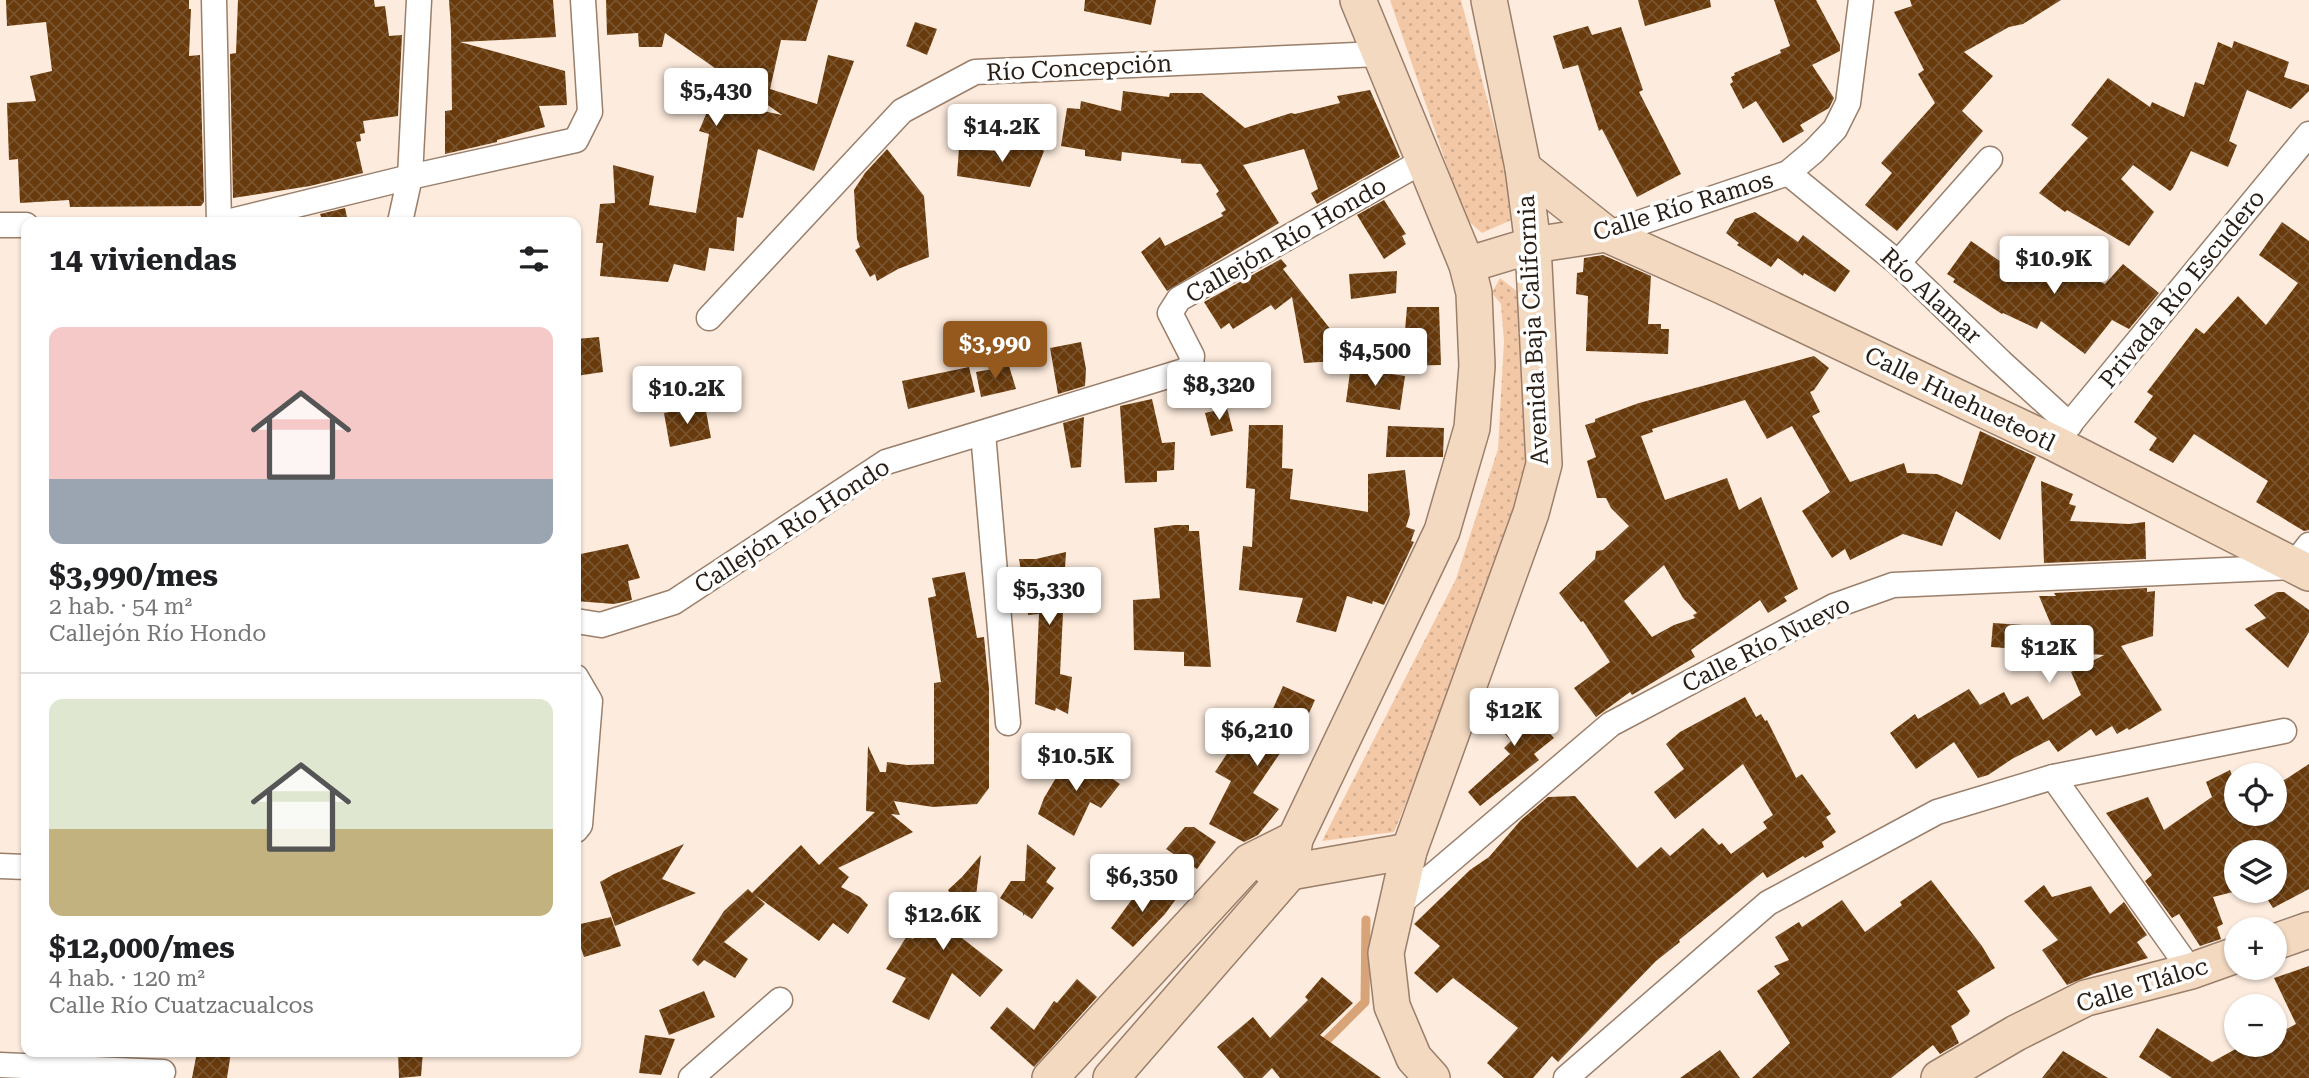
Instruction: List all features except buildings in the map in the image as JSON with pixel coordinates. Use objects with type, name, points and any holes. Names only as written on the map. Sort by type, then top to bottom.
[{"type":"street","points":[[214,0],[219,217]]},
{"type":"street","points":[[401,217],[410,177],[419,0]]},
{"type":"street","points":[[247,217],[576,140],[590,112],[583,0]]},
{"type":"street","points":[[1111,1078],[1293,856],[1442,531],[1472,428],[1476,354],[1474,293],[1467,265],[1359,0]]},
{"type":"street","name":"Avenida Baja California","points":[[1432,1078],[1414,1058],[1392,1006],[1386,953],[1409,851],[1531,513],[1544,464],[1534,245],[1523,168],[1489,0]]},
{"type":"street","name":"Calle Río Ramos","points":[[1467,265],[1534,245],[1606,234],[1788,173],[1835,129],[1849,103],[1861,0]]},
{"type":"street","name":"Río Concepción","points":[[709,318],[902,111],[975,72],[1379,54]]},
{"type":"street","name":"Privada Río Escudero","points":[[2062,434],[2309,134]]},
{"type":"street","points":[[1898,262],[1990,159]]},
{"type":"street","name":"Callejón Río Hondo","points":[[581,622],[601,625],[674,602],[886,462],[1184,372],[1191,365],[1192,356],[1170,313],[1179,299],[1423,161]]},
{"type":"street","name":"Calle Huehueteotl","points":[[1523,168],[1606,234],[2062,434],[2303,562]]},
{"type":"street","name":"Río Alamar","points":[[1788,173],[1898,262],[2001,362],[2062,434]]},
{"type":"street","points":[[0,225],[21,225]]},
{"type":"street","points":[[983,433],[1008,723]]},
{"type":"street","name":"Calle Río Nuevo","points":[[1397,906],[1611,724],[1834,606],[1893,585],[2303,562]]},
{"type":"street","points":[[581,686],[590,701],[581,813]]},
{"type":"street","points":[[1566,1078],[1768,903],[1937,812],[2053,777],[2284,731]]},
{"type":"street","points":[[2053,777],[2190,971]]},
{"type":"street","points":[[1050,1078],[1249,862],[1293,856],[1409,851]]},
{"type":"street","points":[[0,866],[21,867]]},
{"type":"street","points":[[2287,938],[2309,930]]},
{"type":"street","name":"Calle Tláloc","points":[[1949,1076],[2016,1033],[2085,998],[2224,960]]},
{"type":"street","points":[[691,1078],[780,1000]]},
{"type":"street","points":[[0,1065],[164,1067]]},
{"type":"shaded area","points":[[1390,0],[1461,0],[1518,217],[1482,233],[1465,218]]},
{"type":"shaded area","points":[[1500,278],[1528,300],[1535,473],[1498,578],[1394,832],[1322,841],[1456,579],[1498,449],[1504,341],[1501,304],[1492,293]]},
{"type":"waterway","points":[[1320,1047],[1365,1002],[1366,920]]}]
